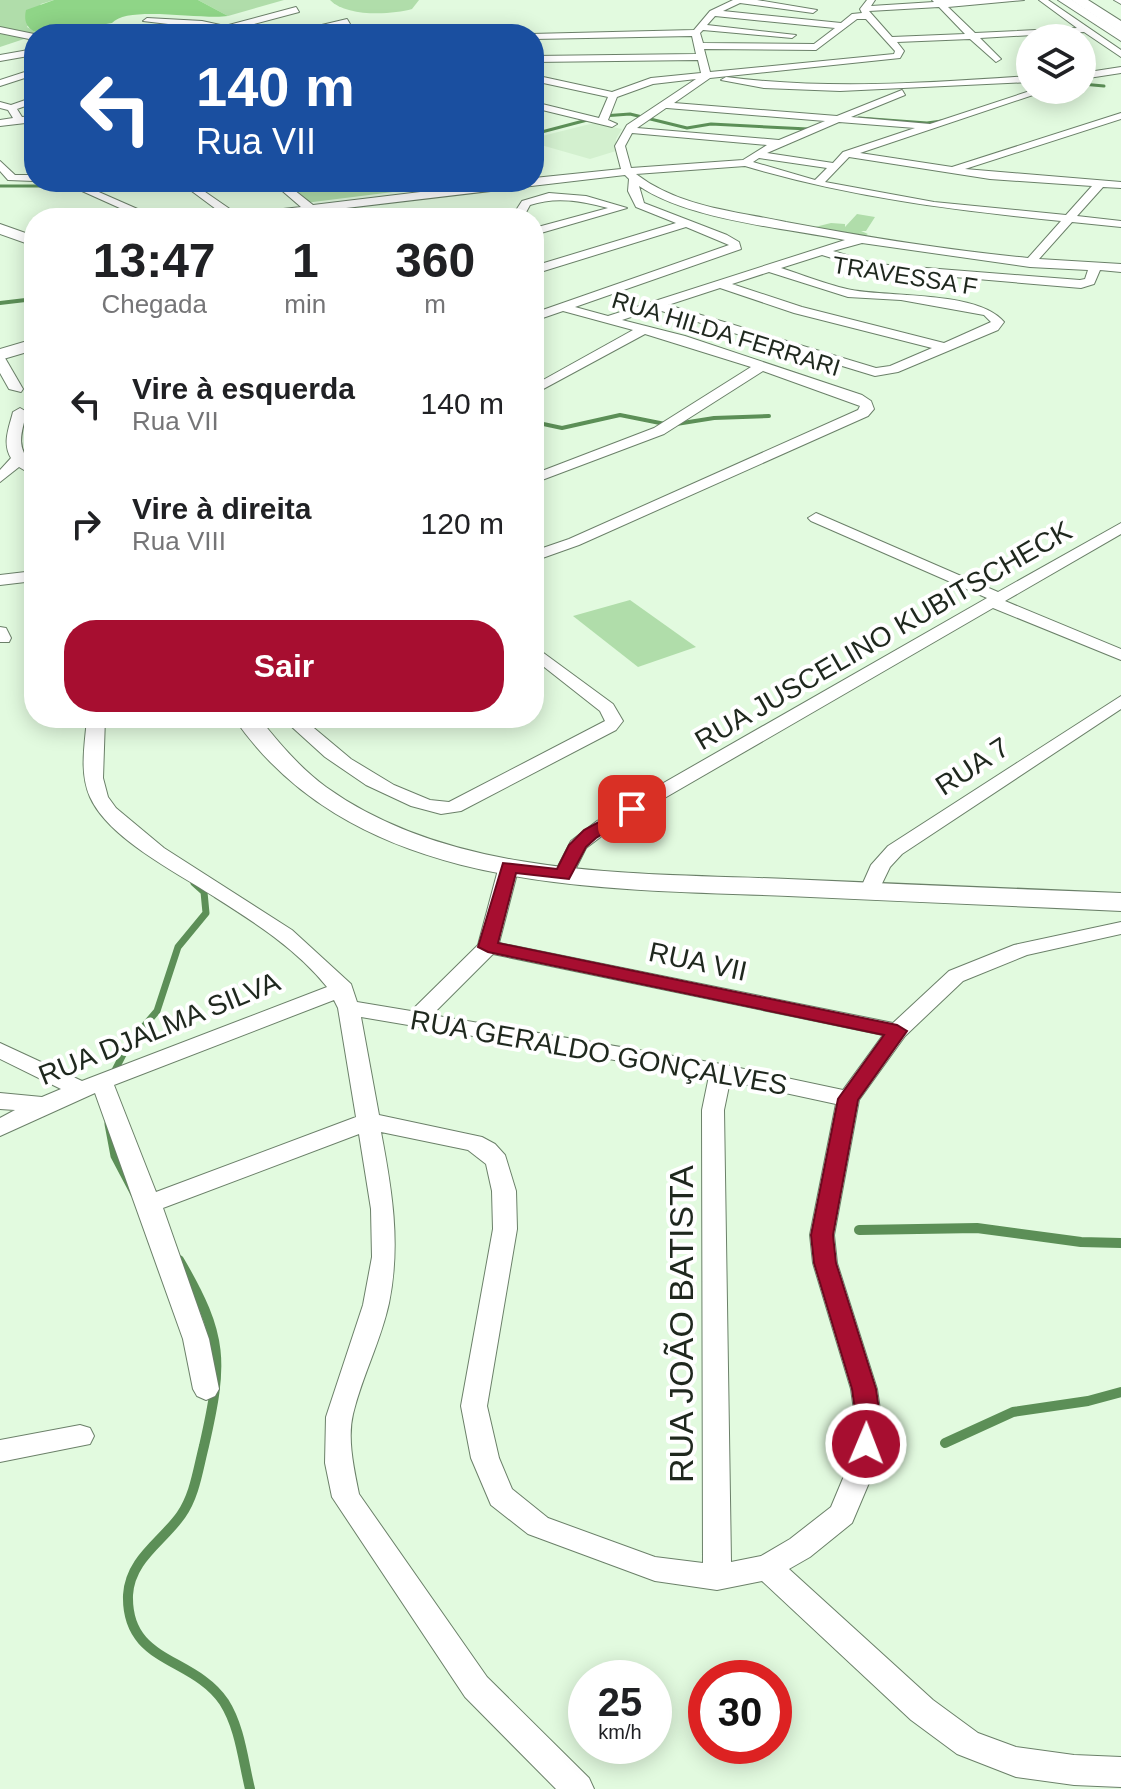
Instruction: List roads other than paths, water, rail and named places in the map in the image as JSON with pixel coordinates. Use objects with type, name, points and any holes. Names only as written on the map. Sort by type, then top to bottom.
[{"type":"highway","points":[[1078,0],[1121,28]]},
{"type":"highway","points":[[1098,0],[1121,13]]},
{"type":"main road","points":[[1064,0],[1121,37]]},
{"type":"main road","points":[[0,229],[24,237]]},
{"type":"main road","points":[[0,355],[24,347]]},
{"type":"main road","points":[[253,728],[278,762],[346,812],[418,843],[509,866],[563,876],[1121,902]]},
{"type":"street","points":[[710,0],[826,12]]},
{"type":"street","points":[[841,14],[864,8],[939,2],[1020,0]]},
{"type":"street","points":[[1043,0],[1074,24]]},
{"type":"street","points":[[706,76],[698,30],[713,13],[735,1]]},
{"type":"street","points":[[939,2],[996,59]]},
{"type":"street","points":[[982,2],[994,12]]},
{"type":"street","points":[[544,59],[810,47],[828,38],[864,8]]},
{"type":"street","points":[[544,80],[613,95],[651,81],[897,56],[900,51],[893,40],[864,8]]},
{"type":"street","points":[[243,24],[296,10]]},
{"type":"street","points":[[713,13],[843,26]]},
{"type":"street","points":[[1052,20],[1067,19]]},
{"type":"street","points":[[147,21],[202,24]]},
{"type":"street","points":[[337,24],[347,22]]},
{"type":"street","points":[[1007,22],[1016,29]]},
{"type":"street","points":[[0,30],[24,35]]},
{"type":"street","points":[[544,36],[698,30],[828,38]]},
{"type":"street","points":[[893,40],[1016,37]]},
{"type":"street","points":[[1096,38],[1121,54]]},
{"type":"street","points":[[0,58],[24,54]]},
{"type":"street","points":[[816,64],[847,90]]},
{"type":"street","points":[[1096,73],[1121,70]]},
{"type":"street","points":[[0,83],[24,75]]},
{"type":"street","points":[[640,205],[620,146],[630,129],[706,76],[776,87],[847,90],[1016,80]]},
{"type":"street","points":[[745,163],[780,143],[917,87]]},
{"type":"street","points":[[602,122],[613,95]]},
{"type":"street","points":[[817,184],[847,154],[1016,99]]},
{"type":"street","points":[[667,105],[933,127]]},
{"type":"street","points":[[6,106],[20,121]]},
{"type":"street","points":[[544,108],[630,129],[780,143]]},
{"type":"street","points":[[950,171],[1121,116]]},
{"type":"street","points":[[0,123],[24,120]]},
{"type":"street","points":[[847,154],[950,171],[1121,185]]},
{"type":"street","points":[[757,155],[835,166]]},
{"type":"street","points":[[544,181],[745,163],[817,184],[960,209],[1121,224]]},
{"type":"street","points":[[0,164],[12,178],[24,178]]},
{"type":"street","points":[[630,174],[657,191],[708,209],[857,240],[1030,263],[1121,268]]},
{"type":"street","points":[[1030,263],[1100,184],[1121,176]]},
{"type":"street","points":[[91,192],[128,208]]},
{"type":"street","points":[[198,192],[221,208]]},
{"type":"street","points":[[290,192],[310,208]]},
{"type":"street","points":[[318,208],[433,192]]},
{"type":"street","points":[[523,192],[532,200]]},
{"type":"street","points":[[522,208],[532,200],[569,196],[621,208]]},
{"type":"street","points":[[544,229],[640,205],[735,244],[731,252],[544,313]]},
{"type":"street","points":[[544,267],[687,223]]},
{"type":"street","points":[[608,320],[857,240]]},
{"type":"street","points":[[822,251],[875,267],[1081,284],[1090,281],[1095,267]]},
{"type":"street","points":[[875,267],[901,296]]},
{"type":"street","name":"TRAVESSA F","points":[[769,268],[848,293],[901,296],[988,312],[998,322],[971,336]]},
{"type":"street","points":[[718,283],[766,301],[944,347]]},
{"type":"street","points":[[653,304],[875,372],[893,369],[971,336]]},
{"type":"street","name":"RUA HILDA FERRARI","points":[[544,552],[863,413],[866,404],[857,398],[644,329],[561,307]]},
{"type":"street","points":[[862,326],[971,336]]},
{"type":"street","points":[[544,384],[644,329]]},
{"type":"street","points":[[0,361],[16,389]]},
{"type":"street","points":[[544,475],[659,431],[760,367]]},
{"type":"street","points":[[20,412],[6,440],[17,460],[24,465]]},
{"type":"street","points":[[0,478],[17,460]]},
{"type":"street","points":[[816,518],[1121,655]]},
{"type":"street","name":"RUA JUSCELINO KUBITSCHECK","points":[[563,876],[578,845],[590,834],[1121,528]]},
{"type":"street","points":[[0,580],[24,577]]},
{"type":"street","points":[[302,728],[346,767],[376,784],[430,807],[454,807],[610,726],[614,721],[607,708],[544,659]]},
{"type":"street","name":"RUA 7","points":[[869,892],[881,865],[895,850],[1121,701]]},
{"type":"street","points":[[95,728],[92,767],[99,797],[110,814],[154,851],[280,930],[346,999],[383,1209],[384,1257],[376,1305],[339,1417],[339,1463],[346,1497],[476,1687],[578,1789]]},
{"type":"street","points":[[416,1019],[488,947],[509,866]]},
{"type":"street","points":[[149,1204],[369,1121],[474,1143],[487,1150],[497,1161],[504,1191],[505,1229],[474,1406],[485,1458],[501,1497],[538,1526],[655,1569],[717,1577],[767,1567],[800,1548],[842,1515],[863,1464],[869,1424],[864,1389],[825,1263],[822,1235],[848,1099],[897,1031],[956,976],[1021,950],[1121,928]]},
{"type":"street","name":"RUA VII","points":[[488,947],[897,1031]]},
{"type":"street","name":"RUA GERALDO GONÇALVES","points":[[346,999],[416,1019],[721,1071],[848,1099]]},
{"type":"street","name":"RUA DJALMA SILVA","points":[[0,1128],[44,1105],[92,1086],[346,999]]},
{"type":"street","points":[[0,1050],[92,1086],[149,1204],[196,1339],[206,1389]]},
{"type":"street","name":"RUA JOÃO BATISTA","points":[[717,1577],[713,1110],[721,1071]]},
{"type":"street","points":[[0,1101],[44,1105]]},
{"type":"street","points":[[0,1451],[80,1436]]},
{"type":"street","points":[[767,1567],[922,1710],[968,1744],[1016,1762],[1074,1770],[1121,1772]]},
{"type":"waterway","points":[[1096,85],[1104,86]]},
{"type":"waterway","points":[[603,116],[630,114],[687,128],[711,124],[808,129]]},
{"type":"waterway","points":[[859,118],[927,123],[942,121]]},
{"type":"waterway","points":[[544,131],[591,119]]},
{"type":"waterway","points":[[0,186],[24,186]]},
{"type":"waterway","points":[[0,303],[24,300]]},
{"type":"waterway","points":[[544,424],[562,428],[620,415],[670,425],[714,418],[769,416]]},
{"type":"waterway","points":[[113,1074],[128,1045],[157,1011],[178,947],[206,913],[204,892],[194,883]]},
{"type":"waterway","points":[[108,1124],[114,1156],[134,1194]]},
{"type":"waterway","points":[[859,1230],[977,1228],[1081,1242],[1121,1243]]},
{"type":"waterway","points":[[179,1260],[205,1310],[212,1331],[216,1350],[214,1392],[190,1499],[181,1515],[134,1571],[128,1595],[130,1618],[149,1647],[196,1676],[224,1702],[237,1733],[250,1789]]},
{"type":"waterway","points":[[945,1443],[1013,1412],[1088,1401],[1121,1392]]}]
